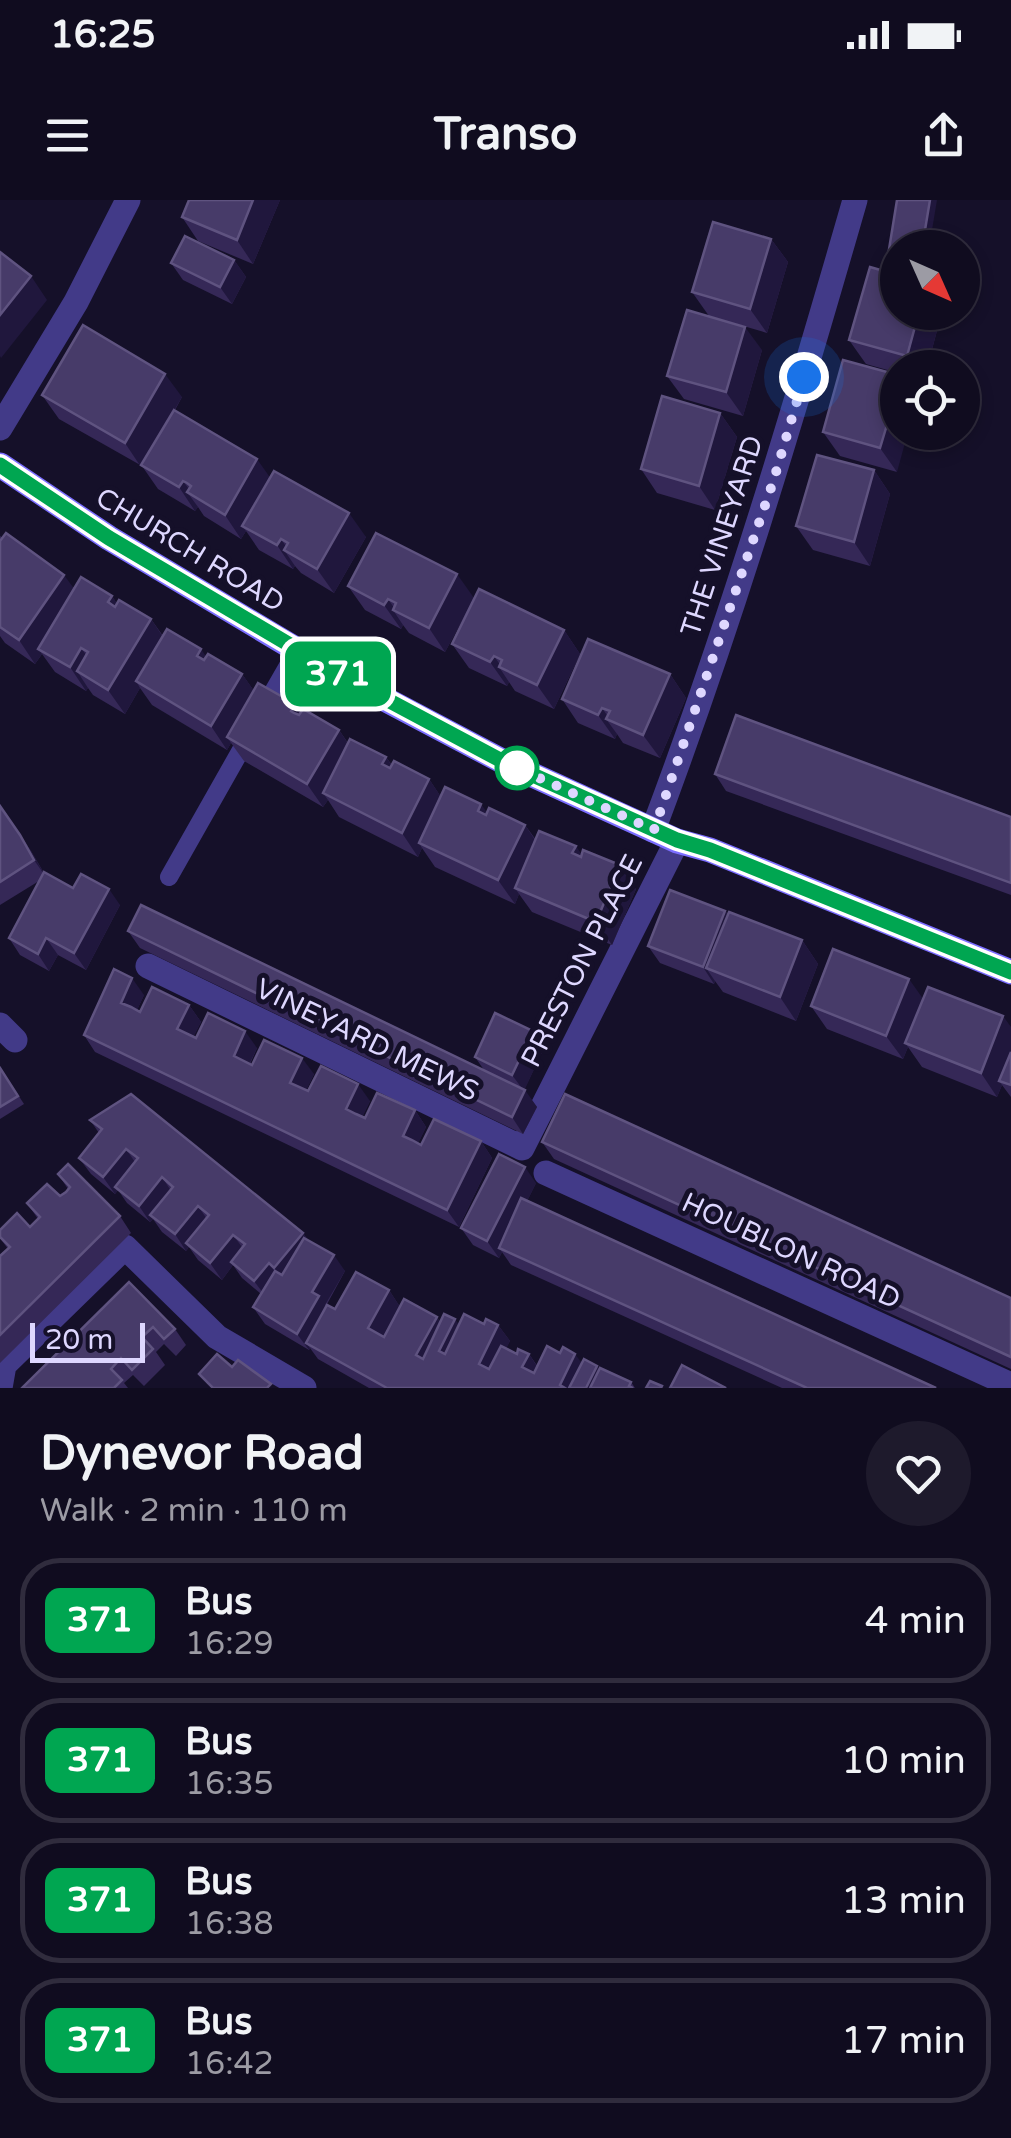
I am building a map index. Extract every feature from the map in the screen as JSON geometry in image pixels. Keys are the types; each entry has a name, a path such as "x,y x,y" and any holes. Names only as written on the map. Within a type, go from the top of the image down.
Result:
{"main road":[{"name":"CHURCH ROAD","path":"0,465 109,538 297,650 504,762 665,835 1011,972"}],"street":[{"path":"0,428 76,302 128,200"},
{"name":"THE VINEYARD","path":"665,835 856,200"},
{"name":"PRESTON PLACE","path":"541,1109 665,835"},
{"name":"VINEYARD MEWS","path":"148,966 522,1148 541,1109"},
{"name":"HOUBLON ROAD","path":"546,1172 1011,1385"},
{"path":"0,1388 4,1365 125,1247 217,1337 301,1387"}],"lane":[{"path":"169,877 297,650"}],"building":[{"path":"189,200 253,200 237,240 182,217"},
{"path":"897,200 930,200 925,230 892,230"},
{"path":"713,222 771,239 750,309 692,292"},
{"path":"185,236 234,260 220,287 171,263"},
{"path":"0,252 31,276 0,315"},
{"path":"870,267 880,270 880,330 914,330 909,350 885,350 849,340"},
{"path":"687,310 745,327 726,392 667,376"},
{"path":"83,325 165,374 125,443 42,395"},
{"path":"843,360 880,370 880,448 823,432"},
{"path":"662,396 720,413 699,486 641,469"},
{"path":"174,410 257,459 225,515 187,492 191,486 187,483 183,481 179,487 141,465"},
{"path":"817,455 874,470 854,542 796,526"},
{"path":"274,471 349,513 317,569 284,550 288,543 281,539 277,545 242,526"},
{"path":"6,533 64,575 19,640 0,627 0,541"},
{"path":"376,533 457,574 429,628 393,610 396,603 388,599 384,605 348,586"},
{"path":"81,577 112,596 108,602 115,607 119,600 151,619 108,690 77,671 88,652 81,648 70,667 38,649"},
{"path":"479,589 564,630 537,685 499,667 502,660 494,656 490,662 452,644"},
{"path":"167,629 201,649 197,656 204,660 208,654 242,674 211,726 136,681"},
{"path":"588,639 670,674 643,735 606,719 610,711 602,708 598,715 562,699"},
{"path":"258,683 295,704 291,711 294,713 299,715 303,709 339,730 307,784 227,737"},
{"path":"736,715 1011,817 1011,883 715,774"},
{"path":"350,739 386,757 382,764 390,768 394,761 429,779 402,833 323,793"},
{"path":"445,787 481,804 478,811 486,815 489,808 525,825 498,880 419,843"},
{"path":"0,806 34,860 0,882"},
{"path":"539,831 576,846 572,853 581,857 583,850 620,865 596,922 515,888"},
{"path":"44,872 73,888 81,874 109,889 74,953 46,938 38,954 9,938"},
{"path":"670,890 725,911 703,967 648,946"},
{"path":"141,905 525,1090 512,1117 128,931"},
{"path":"729,912 802,940 780,997 706,968"},
{"path":"833,949 909,979 886,1036 811,1006"},
{"path":"114,969 132,978 121,1003 140,1012 152,987 189,1005 177,1029 196,1038 208,1013 245,1031 234,1056 252,1065 264,1040 302,1058 290,1083 308,1091 321,1066 358,1084 346,1109 356,1114 365,1118 377,1093 415,1110 403,1136 421,1145 434,1119 481,1141 447,1210 84,1035"},
{"path":"928,987 1003,1016 981,1073 905,1043"},
{"path":"495,1013 533,1031 512,1075 475,1057"},
{"path":"1011,1052 1011,1085 999,1081"},
{"path":"0,1068 18,1096 0,1107"},
{"path":"131,1094 303,1233 274,1268 269,1263 254,1281 231,1262 245,1244 233,1235 210,1263 186,1243 209,1215 198,1206 175,1234 150,1215 173,1187 162,1177 139,1206 115,1187 138,1158 126,1149 103,1177 79,1158 102,1129 90,1120"},
{"path":"565,1094 1011,1298 1011,1357 542,1142"},
{"path":"499,1154 525,1167 487,1241 461,1228"},
{"path":"68,1164 120,1216 0,1335 0,1256 10,1247 0,1237 0,1230 17,1213 30,1227 40,1217 27,1203 47,1184 60,1196 66,1192 70,1187 58,1174"},
{"path":"521,1198 936,1388 807,1388 499,1248"},
{"path":"304,1238 334,1255 312,1292 319,1296 297,1334 253,1307 275,1271 282,1275"},
{"path":"356,1272 389,1290 368,1328 384,1337 404,1299 437,1317 416,1355 423,1359 444,1314 455,1319 439,1351 445,1354 464,1314 484,1324 486,1319 498,1325 479,1364 489,1369 501,1346 517,1354 518,1349 529,1354 522,1367 534,1373 547,1346 560,1353 563,1347 575,1354 560,1385 565,1388 387,1388 306,1343 327,1305 335,1309"},
{"path":"129,1282 175,1329 164,1339 153,1327 142,1337 153,1349 132,1370 121,1358 111,1369 122,1380 114,1388 22,1388"},
{"path":"217,1354 232,1367 238,1360 271,1384 267,1388 213,1388 199,1374"},
{"path":"584,1359 597,1366 586,1388 569,1388"},
{"path":"682,1365 726,1388 670,1388"},
{"path":"600,1368 631,1382 629,1386 633,1388 590,1388"},
{"path":"650,1381 662,1386 661,1388 646,1388"}],"bus line":[{"name":"371","path":"0,465 109,538 297,650 504,762 677,840 1011,972"}],"route":[{"path":"517,768 504,762 654,830 774,479 804,377"}]}
